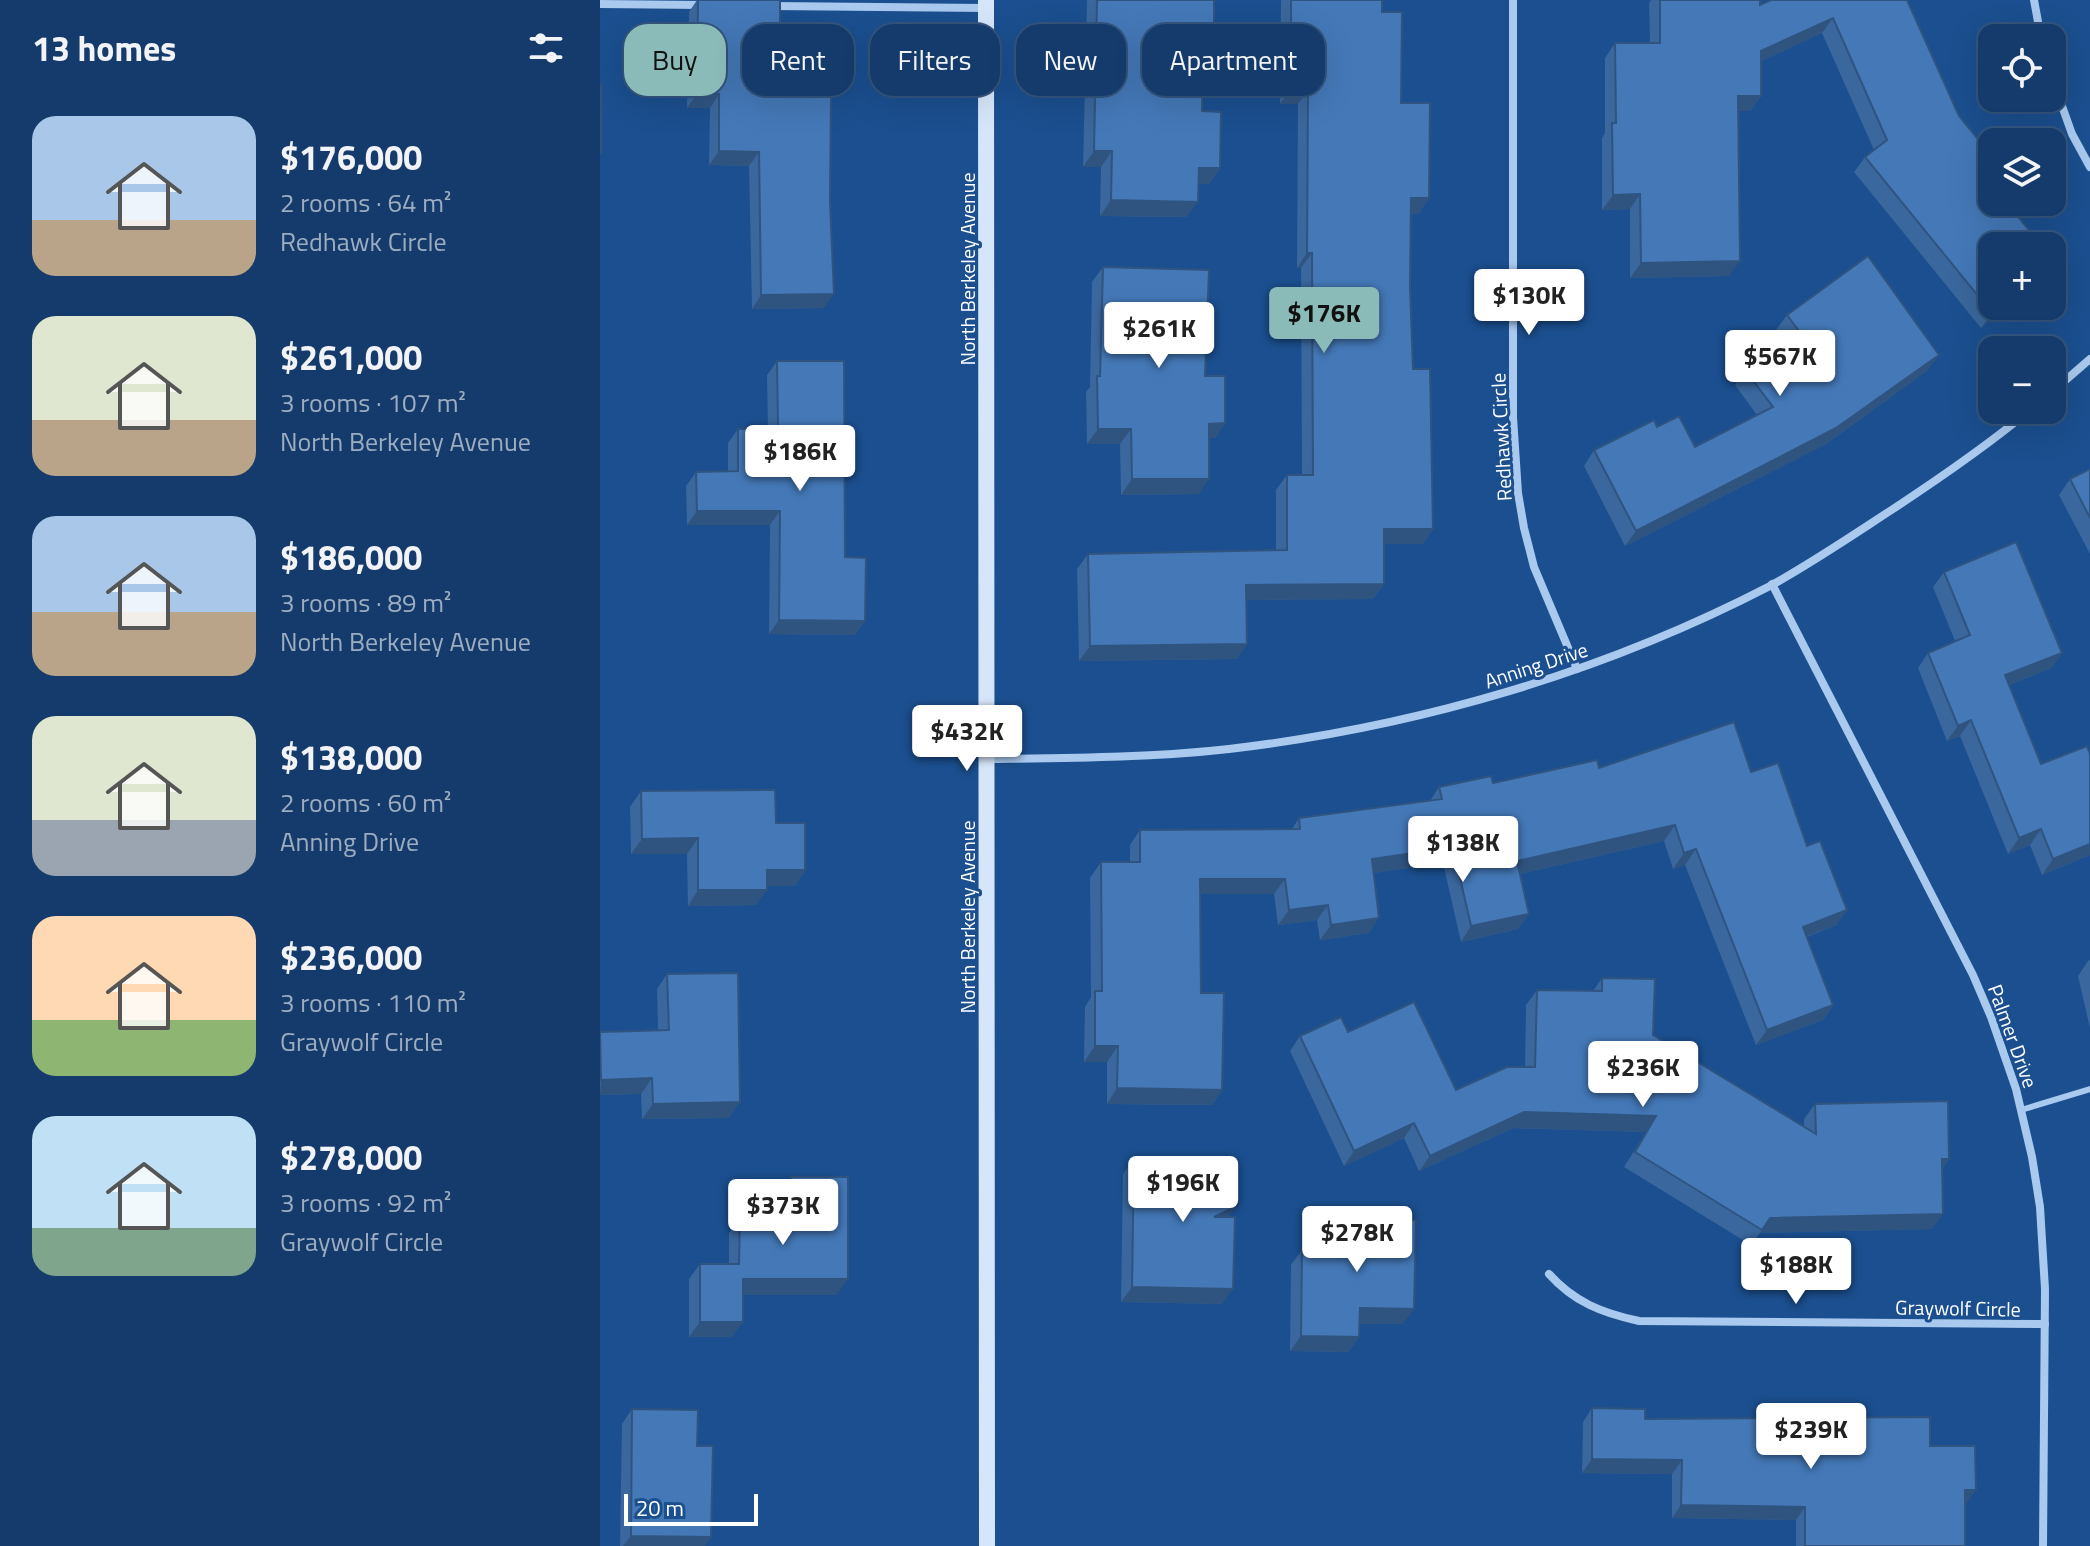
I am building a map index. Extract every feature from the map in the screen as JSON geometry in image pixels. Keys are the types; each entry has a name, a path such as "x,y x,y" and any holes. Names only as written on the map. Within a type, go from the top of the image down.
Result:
{"street":[{"name":"Redhawk Circle","path":"1513,0 1513,417 1518,493 1534,567 1577,669"},
{"path":"2034,0 2038,24"},
{"path":"600,4 708,5"},
{"path":"755,5 986,4"},
{"name":"North Berkeley Avenue","path":"986,4 987,1546"},
{"path":"2064,112 2090,167"},
{"path":"2066,380 2090,359"},
{"name":"Anning Drive","path":"987,759 1171,754 1283,742 1461,705 1577,669 1707,616 1772,584 1933,482 2011,424"},
{"name":"Palmer Drive","path":"1772,584 1978,986 2000,1041 2021,1110 2032,1157 2043,1234 2043,1546"},
{"name":"Graywolf Circle","path":"1549,1274 1574,1298 1588,1306 1639,1321 2045,1324"}],"lane":[{"path":"2021,1110 2090,1089"}],"building":[{"path":"698,0 780,0 780,24 742,24 742,96 831,96 830,202 834,294 761,295 759,152 719,151 719,96 726,96 726,24 698,24"},
{"path":"1097,0 1214,0 1214,24 1142,24 1142,96 1202,96 1202,111 1221,112 1220,168 1199,168 1198,202 1111,200 1112,151 1094,151 1095,96 1126,96 1126,24 1097,24"},
{"path":"1291,0 1382,0 1382,12 1402,12 1401,103 1430,103 1429,198 1411,198 1410,287 1413,369 1430,369 1433,529 1384,529 1384,584 1246,585 1247,644 1090,646 1088,554 1287,550 1287,475 1313,475 1312,253 1307,253 1308,96 1325,96 1325,24 1291,24"},
{"path":"1660,0 1760,0 1760,5 1771,0 1907,0 1959,116 1978,139 1978,216 2017,216 2031,232 1978,232 1978,296 1865,157 1887,140 1833,18 1761,51 1761,96 1738,96 1740,261 1641,263 1640,194 1613,195 1615,43 1660,43"},
{"path":"601,85 601,153 600,153"},
{"path":"1868,256 1939,355 1836,428 1636,531 1594,450 1654,420 1657,427 1679,416 1695,447 1773,407 1745,370 1799,331 1787,315"},
{"path":"1103,267 1209,270 1205,376 1225,376 1225,423 1209,424 1209,479 1132,479 1131,429 1098,429 1097,376 1100,376"},
{"path":"777,361 844,361 845,557 866,558 865,621 779,620 780,511 697,511 696,472 738,471 738,429 778,429"},
{"path":"2090,469 2090,518 2070,479"},
{"path":"2016,542 2062,653 2005,675 2041,764 2087,746 2090,754 2090,844 2053,859 2041,829 2019,838 1971,720 1958,726 1928,653 1970,635 1944,572"},
{"path":"1734,722 1751,772 1778,763 1807,846 1820,841 1847,910 1803,927 1833,1005 1767,1030 1696,849 1684,853 1675,825 1517,861 1529,914 1471,926 1453,847 1372,859 1379,918 1331,925 1328,905 1289,910 1285,879 1200,879 1201,993 1224,993 1222,1090 1117,1088 1118,1046 1095,1046 1095,991 1102,991 1101,862 1140,862 1140,830 1300,829 1299,818 1442,799 1439,787 1491,776 1493,783 1597,760 1599,768"},
{"path":"775,790 776,823 805,823 805,870 767,870 767,890 698,890 698,838 642,839 641,791"},
{"path":"738,973 740,1102 653,1104 652,1078 601,1080 600,1032 669,1030 667,974"},
{"path":"1602,978 1655,979 1653,1035 1816,1134 1815,1104 1948,1101 1949,1159 1942,1159 1943,1214 1770,1218 1762,1230 1635,1152 1656,1116 1524,1112 1430,1156 1414,1123 1354,1151 1300,1036 1341,1017 1348,1032 1414,1002 1456,1090 1507,1067 1535,1067 1537,990 1602,991"},
{"path":"1134,1158 1236,1161 1235,1207 1214,1217 1235,1217 1233,1289 1132,1287"},
{"path":"791,1177 848,1177 848,1279 743,1279 743,1322 700,1322 700,1264 739,1264 740,1217 790,1217"},
{"path":"1325,1219 1416,1220 1414,1309 1360,1308 1359,1337 1301,1336 1302,1250 1324,1251"},
{"path":"1592,1408 1645,1409 1645,1419 1930,1417 1930,1446 1975,1446 1976,1490 1965,1490 1965,1546 1805,1546 1805,1507 1681,1505 1682,1460 1592,1459"},
{"path":"632,1409 698,1410 697,1446 713,1446 711,1537 631,1536"}]}
